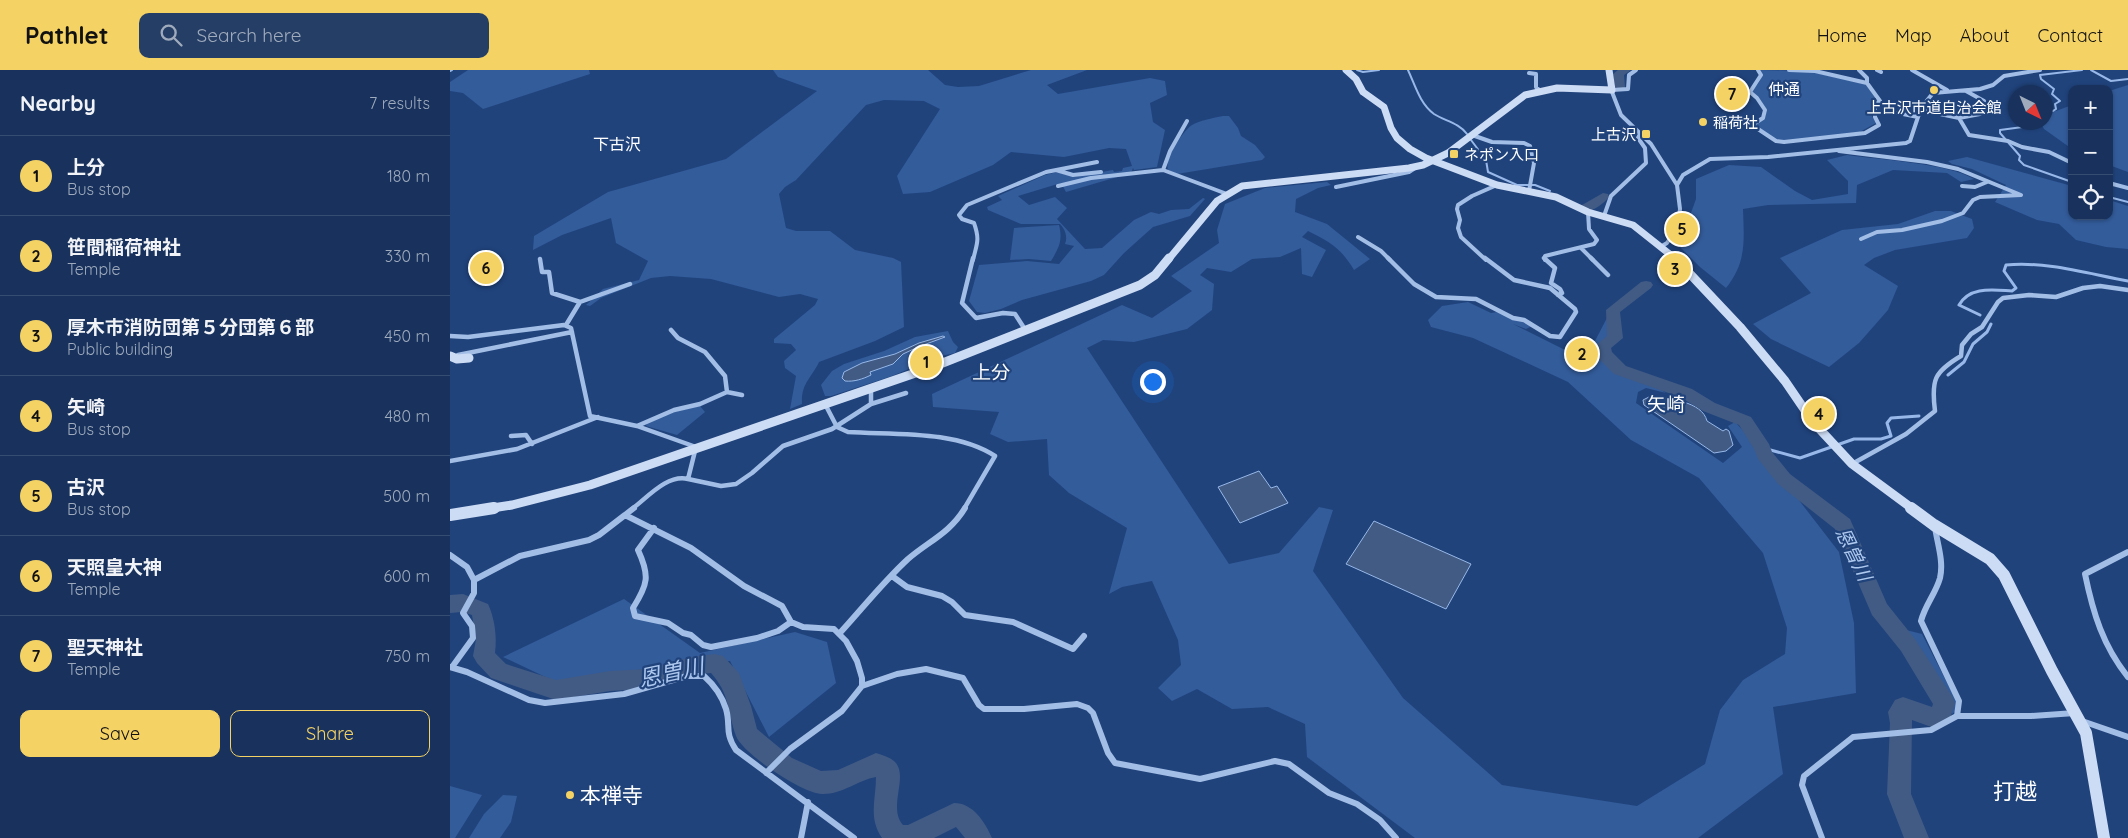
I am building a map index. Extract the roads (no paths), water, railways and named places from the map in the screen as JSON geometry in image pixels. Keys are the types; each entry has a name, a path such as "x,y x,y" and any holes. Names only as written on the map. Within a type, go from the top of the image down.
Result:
{"street":[{"path":"1346,70 1356,79 1362,92 1384,106 1391,128 1397,138 1410,149 1434,162 1497,185 1530,186 1588,212 1632,225 1662,246 1682,264 1740,328 1785,381 1813,422 1840,453 1934,525 1983,554 1996,564 2088,738 2104,838"},
{"path":"1609,70 1612,90 1621,115 1651,144 1677,185 1680,209 1678,226 1667,243 1662,246"},
{"path":"450,515 512,505 551,496 647,466 696,447 871,389 1026,331 1116,296 1140,285 1155,275 1204,215 1227,194 1252,184 1416,167 1434,162 1472,135 1514,101 1540,91 1556,88 1628,89 1627,77 1636,70"},
{"path":"1758,70 1761,75 1750,92 1757,98 1765,110 1763,118 1752,125 1776,141 1790,142 1865,133 1879,124 1874,117 1875,105 1880,101 1867,83 1867,78 1859,70"},
{"path":"1789,70 1815,71 1867,83"},
{"path":"1912,70 1947,90"},
{"path":"1677,185 1683,175 1710,159 1768,157 1906,143 1910,141 1918,117 1928,97 1936,92 1947,90 1965,91 1993,85 2004,76 2040,70"},
{"path":"1530,73 1536,74 1536,87 1540,91"},
{"path":"1922,110 1959,118 1982,112 1984,101 1965,91"},
{"path":"1875,113 1898,113 1918,117"},
{"path":"1959,118 1971,136 1979,139 2008,141 2022,147 2048,152 2068,161"},
{"path":"1163,170 1176,138 1187,121"},
{"path":"1604,216 1610,196 1646,163 1647,154 1638,138 1640,134"},
{"path":"1472,135 1492,142 1524,143 1530,146 1534,163 1530,186"},
{"path":"1834,150 1958,168 2020,195 1980,197 1973,200 1963,213 1942,221 1902,230 1877,232 1861,239"},
{"path":"1026,331 1015,314 1002,313 984,318 976,318 968,312 962,303 975,251 980,245 974,223 962,219 959,215 968,205 1042,173 1097,162"},
{"path":"1336,187 1409,172 1416,167"},
{"path":"1056,170 1065,175 1074,176 1101,172"},
{"path":"1058,186 1090,178 1121,177 1163,170 1227,194"},
{"path":"1962,186 1975,187 1987,182"},
{"path":"2113,184 2128,188"},
{"path":"1361,240 1381,251 1406,278 1428,293 1440,298 1469,297 1476,299 1513,318 1524,320 1556,338 1560,338 1576,312 1572,305 1544,285 1514,280 1492,265 1462,237 1458,228 1460,220 1457,209 1458,205 1472,196 1497,185"},
{"path":"1558,295 1562,293 1560,289 1551,283 1555,268 1544,259 1545,256 1594,244 1597,240 1589,229 1588,212"},
{"path":"1581,248 1608,275"},
{"path":"540,259 542,272 549,272 552,293 580,302 630,284"},
{"path":"1852,464 1926,420 1935,411 1932,391 1934,377 1950,362 1961,356 1962,346 1971,334 1982,326 1998,302 2003,298 2029,296 2056,297 2084,288 2100,286 2128,290"},
{"path":"566,325 580,302"},
{"path":"450,336 468,336 566,325 571,328 585,400 590,416 636,426 696,447"},
{"path":"670,330 678,338 705,352 725,376 727,392"},
{"path":"450,356 572,332"},
{"path":"450,356 468,358"},
{"path":"871,389 871,404"},
{"path":"636,426 674,410 700,404 727,392 742,395"},
{"path":"474,580 520,556 589,540 599,535 664,484 679,477 718,487 737,485 782,447 793,442 810,439 837,427 848,416 871,404 906,393"},
{"path":"825,404 837,427 848,432 948,438 981,447 995,456 958,520 939,538 926,545 907,560 839,634"},
{"path":"450,461 497,454 532,444 599,417"},
{"path":"511,436 526,435 532,444"},
{"path":"688,479 696,447"},
{"path":"625,516 654,528 691,548 744,586 782,606 792,622 803,627 834,630 839,634 857,661 862,678 862,686"},
{"path":"1934,525 1941,563 1940,576 1923,609 1921,621 1959,701 1957,716"},
{"path":"654,528 638,550 648,572 647,584 633,608 635,616 668,623 683,633 691,635 703,645 711,647 757,638 792,622"},
{"path":"2128,552 2085,574 2101,637 2106,649 2128,677"},
{"path":"450,555 467,568 476,584 464,611 472,626 474,638 451,667 467,672 529,700 545,703 624,694 687,676 704,676 713,684 726,709 729,740 736,750 768,770 854,838"},
{"path":"892,576 907,587 942,596 952,602 965,615 1013,622 1073,649 1084,636"},
{"path":"768,770 783,756 842,711 862,686 897,674 926,669 964,678 979,705 984,708 1024,709 1077,704 1088,708 1093,713 1108,753 1115,763 1200,779 1275,761 1289,764 1329,793 1357,804 1380,820 1396,838"},
{"path":"1822,838 1802,785 1804,776 1853,737 1934,729 1957,716 2078,716 2128,737"},
{"path":"801,838 808,802"}],"waterway":[{"path":"1357,70 1363,72 1379,70"},
{"path":"1408,70 1418,94 1429,110 1460,127 1467,134"},
{"name":"恩曽川","path":"1620,87 1618,74 1626,70"},
{"path":"2049,85 2041,79 2040,75 2082,70"},
{"path":"2091,70 2111,81 2128,79"},
{"path":"2053,95 2060,101 2055,104 2056,109 2053,111"},
{"path":"2008,129 2000,130 2000,133 2020,156 2019,160 2024,165 2068,181"},
{"path":"1471,140 1486,160 1488,172 1517,185 1535,185 1550,191"},
{"name":"恩曽川","path":"1587,208 1603,197"},
{"path":"2113,198 2128,202"},
{"path":"1980,315 1959,305 1969,295 1982,290 2012,291 2016,288 2004,271 2006,265 2052,266 2128,281"},
{"name":"恩曽川","path":"1646,285 1613,310 1615,338 1603,346 1604,354 1620,370 1686,393 1709,407 1745,421 1763,448 1764,454 1784,479 1843,524 1879,609 1908,645 1944,703 1941,715 1934,718 1903,707 1899,712 1901,723 1899,794 1917,838"},
{"path":"1948,375 1964,362 1973,344 1987,332 1991,324"},
{"path":"1763,448 1800,458 1854,439 1881,439 1891,436 1887,423 1891,418 1919,416"},
{"name":"恩曽川","path":"450,604 463,603 481,610 486,639 484,656 499,671 556,690 610,681 646,679 691,666 715,663 731,680 747,735 784,766 820,783 839,781 876,764 887,770 886,822 898,838 910,837 954,815 962,815 980,838"}],"place":[{"name":"上古沢市道自治会館","path":"1934,90"},
{"name":"聖天神社","path":"1732,94"},
{"name":"稲荷社","path":"1703,122"},
{"name":"上古沢","path":"1646,134"},
{"name":"ネポン入口","path":"1454,154"},
{"name":"古沢","path":"1682,229"},
{"name":"天照皇大神","path":"486,268"},
{"name":"厚木市消防団第５分団第６部","path":"1675,269"},
{"name":"笹間稲荷神社","path":"1582,354"},
{"name":"上分","path":"926,362"},
{"name":"矢崎","path":"1819,414"},
{"name":"本禅寺","path":"570,795"}],"district":[{"name":"仲通","path":"1784,89"},
{"name":"下古沢","path":"617,144"},
{"name":"上分","path":"991,372"},
{"name":"矢崎","path":"1666,404"},
{"name":"打越","path":"2015,791"}]}
